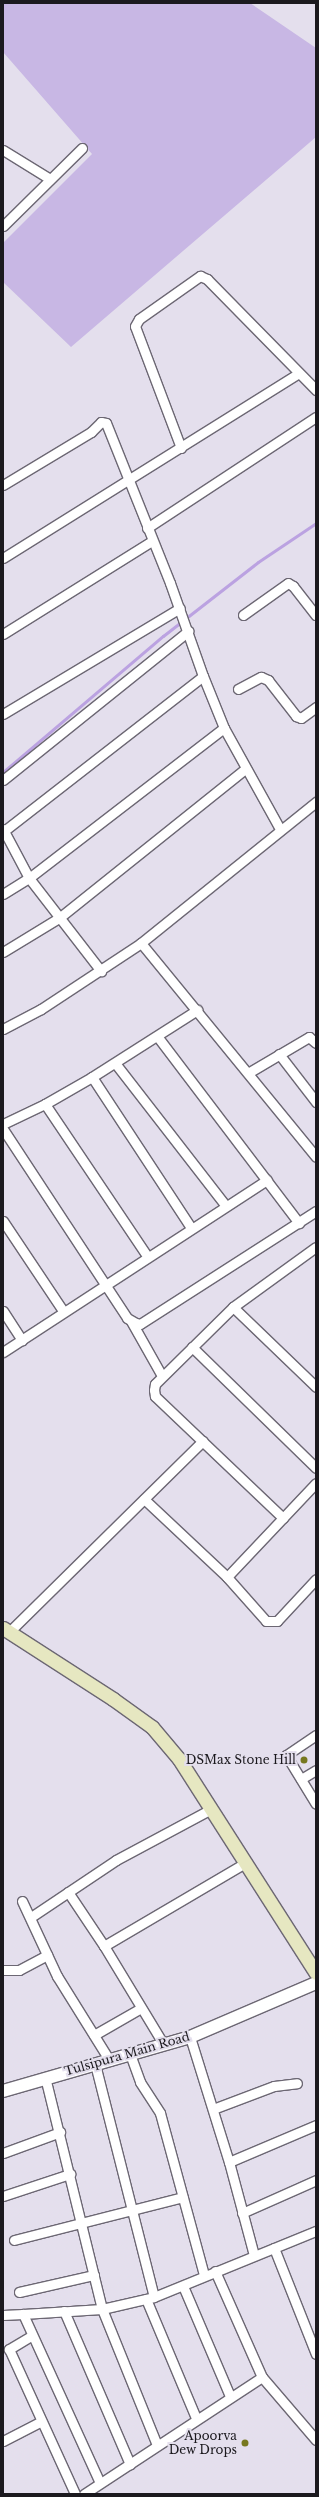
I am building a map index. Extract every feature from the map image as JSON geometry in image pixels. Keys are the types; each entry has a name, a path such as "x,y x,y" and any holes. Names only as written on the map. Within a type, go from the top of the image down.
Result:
{"main road":[{"path":"6,1630 113,1699 152,1727 179,1759 316,1973"}],"street":[{"path":"3,226 82,148"},
{"path":"3,150 50,179"},
{"path":"181,448 135,326 138,319 200,276 207,279 316,390"},
{"path":"3,558 299,373"},
{"path":"147,528 316,417"},
{"path":"3,485 91,432 103,420 129,480 152,541 180,608 203,676 224,728 245,769 280,829"},
{"path":"3,634 152,541"},
{"path":"243,615 288,583 293,586 316,615"},
{"path":"3,714 180,608"},
{"path":"3,780 188,631"},
{"path":"101,971 29,878 4,830 203,676"},
{"path":"238,689 261,677 268,680 296,716 301,718 316,707"},
{"path":"3,894 29,878 224,728"},
{"path":"3,952 59,918 245,769"},
{"path":"3,1028 41,1009 101,971 140,943 280,829 316,802"},
{"path":"140,943 197,1010 316,1157"},
{"path":"3,1124 45,1104 92,1077 197,1010"},
{"path":"157,1036 299,1223"},
{"path":"248,1073 309,1037 316,1043"},
{"path":"279,1054 316,1102"},
{"path":"115,1063 226,1206"},
{"path":"92,1077 190,1228"},
{"path":"45,1104 148,1257"},
{"path":"3,1129 131,1321 162,1376"},
{"path":"3,1352 63,1310 267,1180"},
{"path":"131,1321 140,1324 316,1211"},
{"path":"3,1221 63,1310"},
{"path":"283,1518 155,1396 155,1384 233,1307 316,1247"},
{"path":"233,1307 316,1387"},
{"path":"3,1311 22,1340"},
{"path":"192,1347 316,1468"},
{"path":"6,1630 203,1441"},
{"path":"227,1577 316,1483"},
{"path":"144,1499 227,1577 266,1621 272,1623 277,1622 316,1579"},
{"path":"316,1735 286,1753 316,1804"},
{"path":"301,1780 316,1770"},
{"path":"32,1917 116,1860 211,1809"},
{"path":"104,1946 245,1863"},
{"path":"68,1892 104,1946 164,2046"},
{"path":"22,1901 32,1917 57,1976 110,2061"},
{"path":"3,1970 19,1970 47,1955"},
{"name":"Tulsipura Main Road","path":"3,2091 45,2077 164,2046 190,2037 316,1983"},
{"path":"94,2035 141,2008"},
{"path":"190,2037 229,2162 254,2255"},
{"path":"130,2054 140,2082 160,2113 204,2275"},
{"path":"95,2064 133,2211 150,2298 196,2418"},
{"path":"45,2077 60,2132 102,2309 157,2445"},
{"path":"213,2109 274,2086 298,2083"},
{"path":"229,2162 316,2125"},
{"path":"3,2153 60,2132"},
{"path":"3,2196 70,2174"},
{"path":"242,2213 316,2180"},
{"path":"14,2240 133,2211 183,2197"},
{"path":"3,2315 102,2309 150,2298 183,2286 204,2275 254,2255 315,2233"},
{"path":"274,2248 316,2354"},
{"path":"215,2271 262,2377 315,2437"},
{"path":"19,2292 94,2275"},
{"path":"183,2286 230,2396"},
{"path":"64,2311 130,2464"},
{"path":"23,2314 31,2336 100,2483"},
{"path":"31,2336 6,2350 75,2494"},
{"path":"84,2494 196,2418 262,2377"},
{"path":"3,2441 40,2422"}],"shaded area":[{"path":"3,3 250,3 316,48 316,137 71,347 3,282 3,243 92,154 3,52"}],"waterway":[{"path":"3,772 163,636 258,562 316,523"}],"place":[{"name":"DSMax Stone Hill","path":"304,1760"},
{"name":"Apoorva Dew Drops","path":"245,2443"}]}
